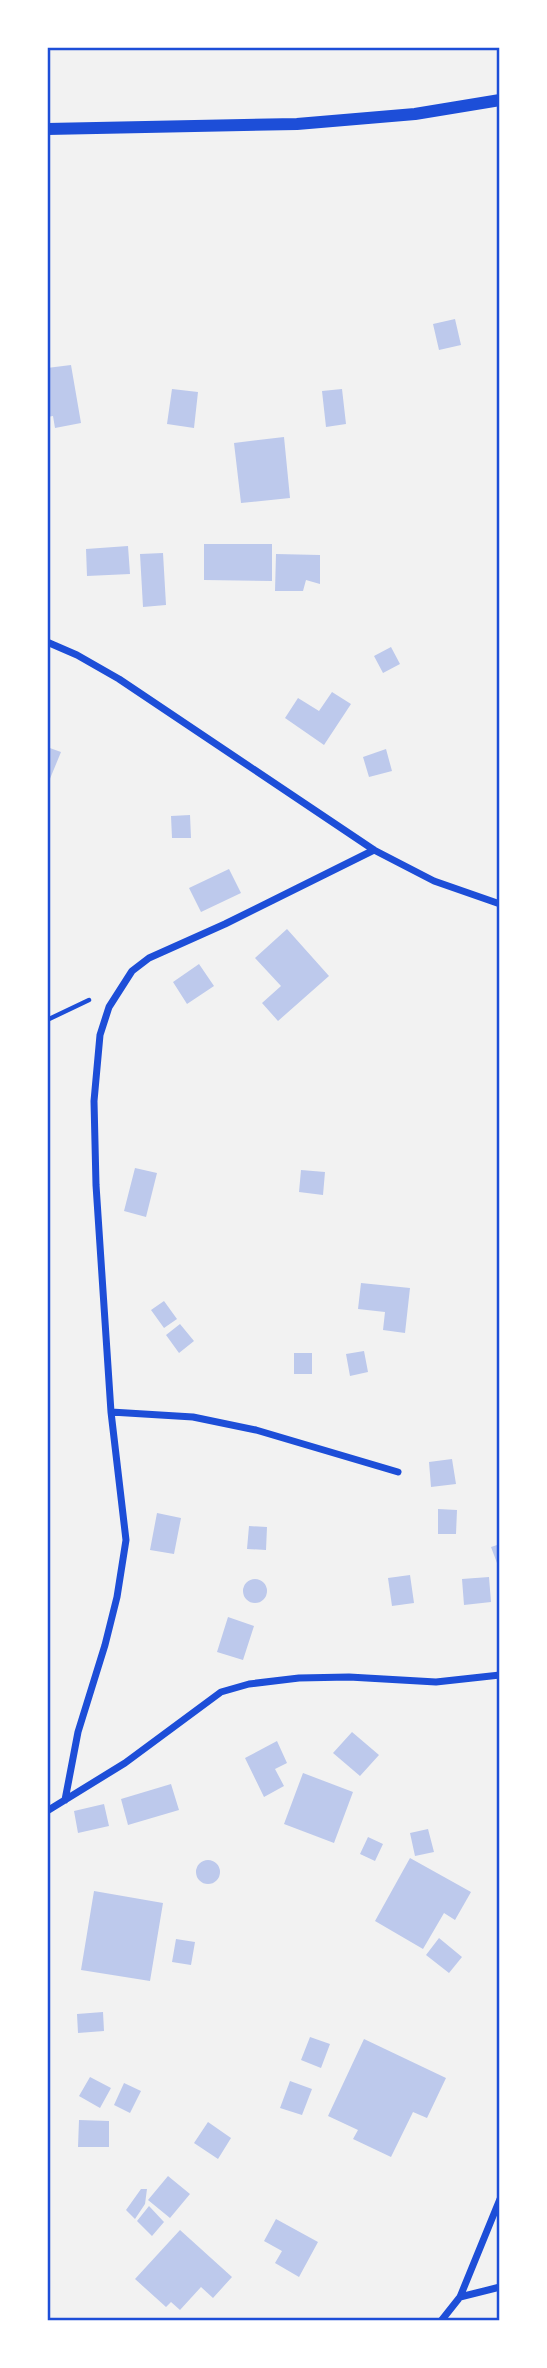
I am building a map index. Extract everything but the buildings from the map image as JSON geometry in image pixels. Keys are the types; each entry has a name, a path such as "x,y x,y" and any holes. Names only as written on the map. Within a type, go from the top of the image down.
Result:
{"street":[{"path":"49,131 297,124 415,114 500,100"},
{"path":"47,642 77,655 119,679 374,850 433,881 500,904"},
{"path":"65,1800 78,1732 117,1597 126,1539 111,1412 96,1185 94,1101 100,1035 109,1007 132,971 149,958 225,924 374,850"},
{"path":"111,1412 193,1417 256,1430 398,1472"},
{"path":"47,1811 125,1763 221,1692 249,1684 299,1678 349,1677 436,1682 500,1675"},
{"path":"441,2321 460,2297 500,2199"},
{"path":"460,2297 500,2287"}],"path":[{"path":"47,1020 121,985"}]}
